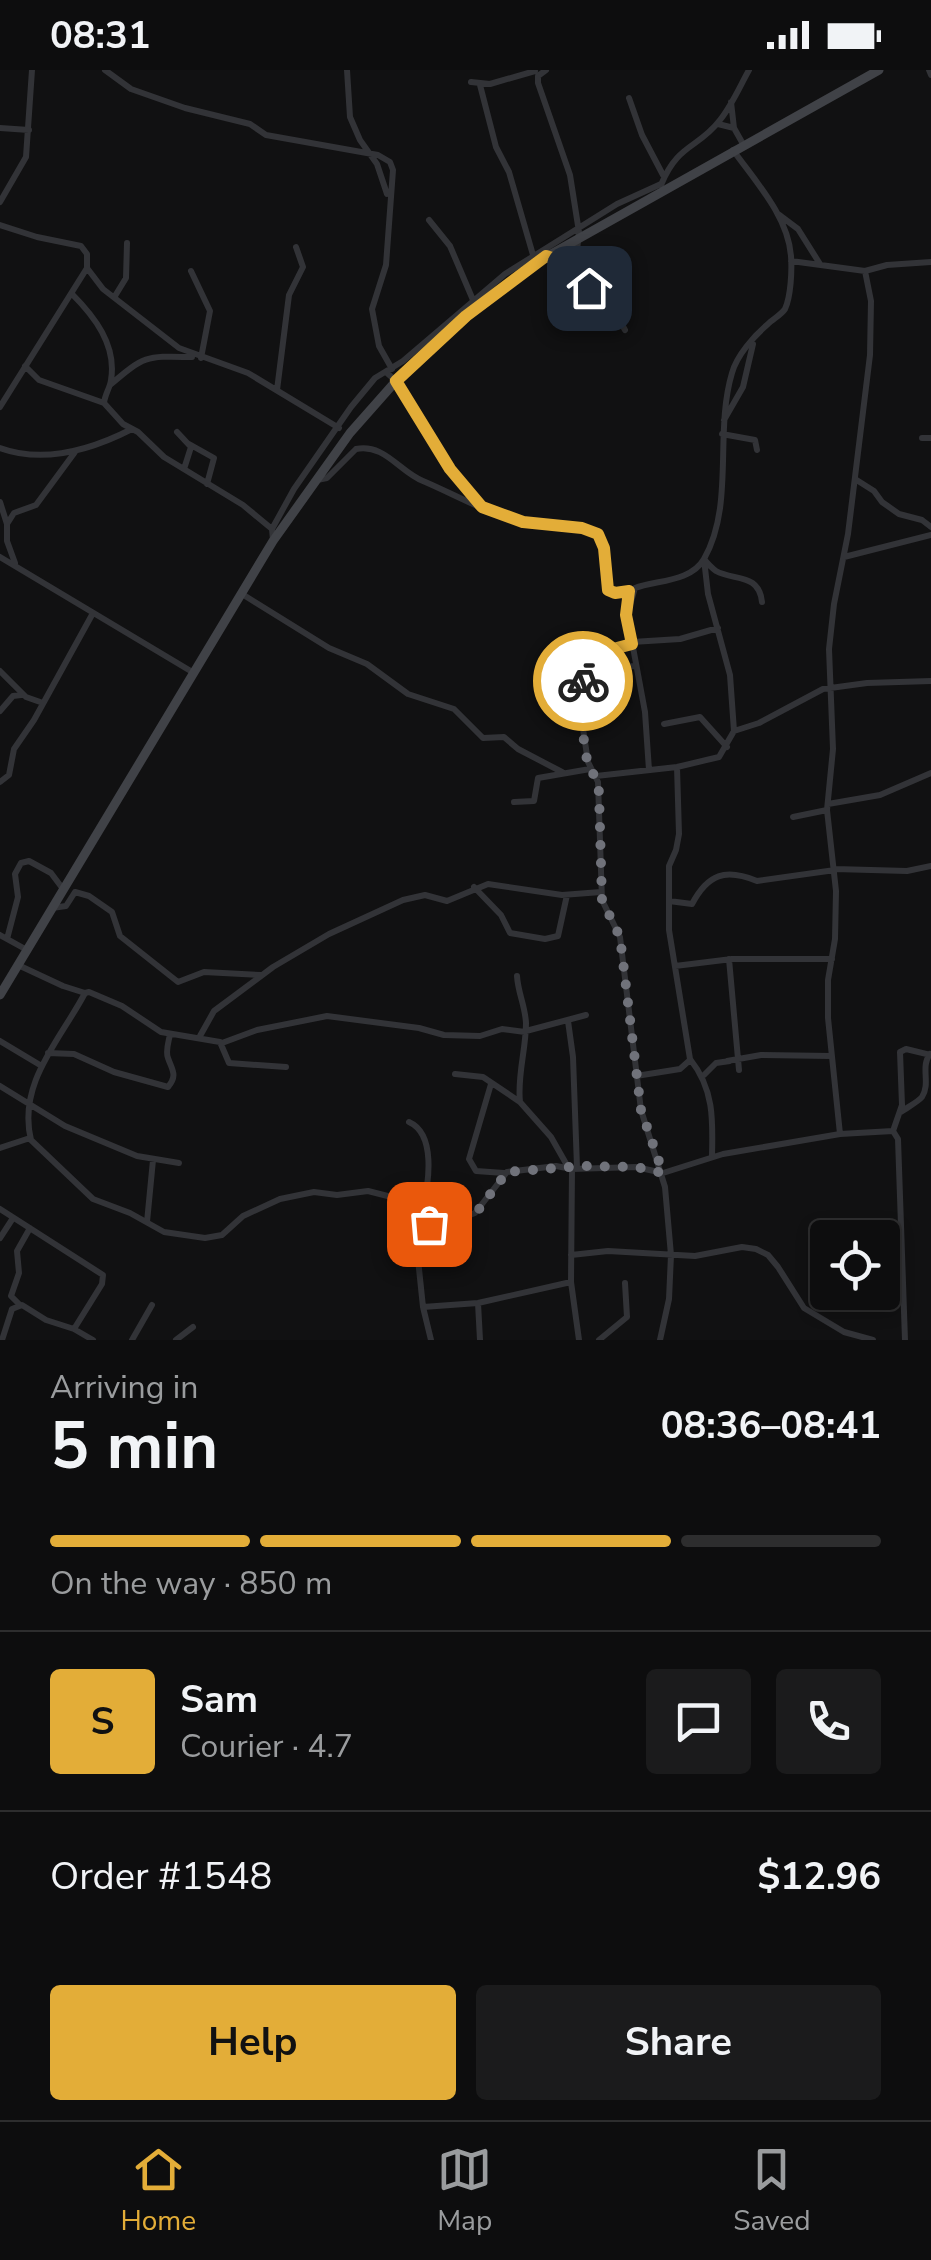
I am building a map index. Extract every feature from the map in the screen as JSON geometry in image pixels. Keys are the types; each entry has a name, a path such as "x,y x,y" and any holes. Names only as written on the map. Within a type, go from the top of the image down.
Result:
{"main road":[{"path":"0,995 273,541 350,433 396,381 466,316 579,232 878,70"}],"street":[{"path":"0,202 22,168 32,70"},
{"path":"107,70 132,89 250,124 266,135 383,156 392,165 386,265 372,309 379,346 450,469 482,507"},
{"path":"347,70 350,116 364,147 372,154 388,199"},
{"path":"533,255 476,83 546,70"},
{"path":"662,184 682,150 716,124 749,70"},
{"path":"536,74 570,176 579,232 576,269"},
{"path":"629,98 662,184"},
{"path":"596,776 677,767 719,757 734,732 730,674 708,594 704,559 719,519 722,430 734,367 784,309 791,261 778,214 738,147 731,101"},
{"path":"716,124 730,124 734,128"},
{"path":"0,128 28,130"},
{"path":"778,214 798,229 821,265"},
{"path":"429,220 450,246 473,300"},
{"path":"0,225 37,238 81,246 87,254 87,268 0,407"},
{"path":"273,541 272,529 301,478 369,385 533,255 579,232"},
{"path":"115,296 126,278 127,243"},
{"path":"277,390 290,289 302,272 296,248"},
{"path":"546,256 576,269 589,283 589,293 612,306 625,330"},
{"path":"791,261 865,272 887,265 931,262"},
{"path":"87,268 103,289 172,342 200,357 238,368 339,428"},
{"path":"192,271 210,311 200,357"},
{"path":"840,1134 828,980 836,918 828,807 833,748 831,624 844,557 872,336 865,272"},
{"path":"72,294 105,336 112,374 104,403"},
{"path":"722,430 743,387 754,341"},
{"path":"110,385 132,364 145,358 200,357"},
{"path":"25,366 39,380 104,403 184,469 272,529"},
{"path":"326,419 330,440"},
{"path":"0,448 28,456 75,452 132,429"},
{"path":"722,430 755,440 758,450"},
{"path":"177,432 214,458 207,484"},
{"path":"184,469 190,444"},
{"path":"314,480 327,478 356,449 370,448 421,481 482,507 523,522 592,531 604,548 608,590 628,590 630,595"},
{"path":"7,524 14,513 36,505 75,452"},
{"path":"854,477 899,514 922,520 931,527"},
{"path":"0,502 16,565"},
{"path":"844,557 931,535"},
{"path":"0,557 194,672"},
{"path":"649,770 645,712 626,615 630,595 638,586 684,575 704,559"},
{"path":"704,559 718,572 750,580 760,592 762,602"},
{"path":"242,594 329,648 367,664 408,694 454,709 483,738 504,737 518,749 562,772"},
{"path":"0,782 8,775 14,748 93,613"},
{"path":"660,1340 669,1299 671,1255 663,1173 641,1110 620,937 603,907 600,892 596,776 590,769 582,722 582,669 584,658 595,651 680,639 718,628"},
{"path":"582,669 636,666"},
{"path":"0,671 24,695 43,703"},
{"path":"734,732 830,686 931,681"},
{"path":"0,711 13,696 24,695"},
{"path":"664,724 696,716 727,747"},
{"path":"677,767 678,835 668,866 669,930 690,1059 704,1075 713,1118 712,1157"},
{"path":"514,802 533,802 538,778 590,769"},
{"path":"793,817 880,796 931,773"},
{"path":"27,950 4,937 18,898 16,870 29,861 51,873 64,890"},
{"path":"669,901 692,904 706,882 725,874 757,880 835,870 907,871 931,866"},
{"path":"200,1036 214,1012 262,975 330,934 404,900 425,895 448,901 474,887 506,884 567,895 600,892"},
{"path":"474,887 501,916 510,933 544,939 558,936 567,895"},
{"path":"52,908 66,906 76,892 89,896 112,912 120,936 178,982 204,972 262,975"},
{"path":"675,966 729,959 832,960"},
{"path":"726,1061 734,1062 741,1074 729,959"},
{"path":"18,964 50,981 85,993 94,992 122,1006 154,1030 200,1036 222,1044 257,1030 327,1016 420,1028 444,1036 480,1036 506,1029 526,1031 586,1015"},
{"path":"516,976 525,1005 526,1031 520,1102"},
{"path":"85,993 40,1065 29,1102 30,1138 89,1196 164,1232 212,1238 222,1235 242,1216 274,1202 314,1192 337,1195 368,1190 425,1209 438,1222"},
{"path":"568,1022 574,1057 569,1203 571,1282 579,1340"},
{"path":"48,1053 74,1054 114,1072 166,1087 174,1078 174,1068 166,1056 170,1034"},
{"path":"0,1041 40,1065"},
{"path":"222,1044 229,1063 286,1066"},
{"path":"893,1131 901,1112 900,1052 906,1049 930,1054 924,1063 921,1099 901,1112"},
{"path":"704,1075 709,1068 738,1058 832,1056"},
{"path":"636,1076 686,1067 690,1059"},
{"path":"455,1074 471,1074 520,1102 572,1168"},
{"path":"491,1084 469,1159 476,1170 629,1166 663,1173 712,1157 840,1134 893,1131"},
{"path":"0,1086 65,1126 137,1156 180,1164"},
{"path":"409,1122 421,1130 428,1150 425,1209 416,1240 423,1307 431,1340"},
{"path":"893,1131 898,1139 902,1195 906,1340"},
{"path":"0,1148 30,1138"},
{"path":"147,1223 154,1160"},
{"path":"423,1224 454,1221 476,1213 504,1172"},
{"path":"0,1209 103,1275 102,1284 74,1329"},
{"path":"0,1238 13,1218"},
{"path":"20,1305 11,1296 11,1290 19,1269 17,1251 30,1228"},
{"path":"572,1256 608,1250 695,1256 742,1247 756,1249 778,1266 804,1308 844,1332 872,1340"},
{"path":"423,1307 478,1303 571,1282"},
{"path":"599,1340 627,1317 624,1284"},
{"path":"478,1303 480,1340"},
{"path":"135,1339 152,1304"},
{"path":"2,1340 12,1310 20,1305 93,1340"},
{"path":"176,1340 193,1328"}],"way so far":[{"path":"429,1224 476,1213 504,1172 583,1166 636,1167 663,1173 641,1110 620,937 602,900 599,793 585,749 583,681"}],"route":[{"path":"583,681 584,658 595,651 632,644 626,615 629,591 608,590 604,548 598,534 582,528 523,522 482,507 450,469 396,381 466,316 546,256 576,269 589,288"}]}
